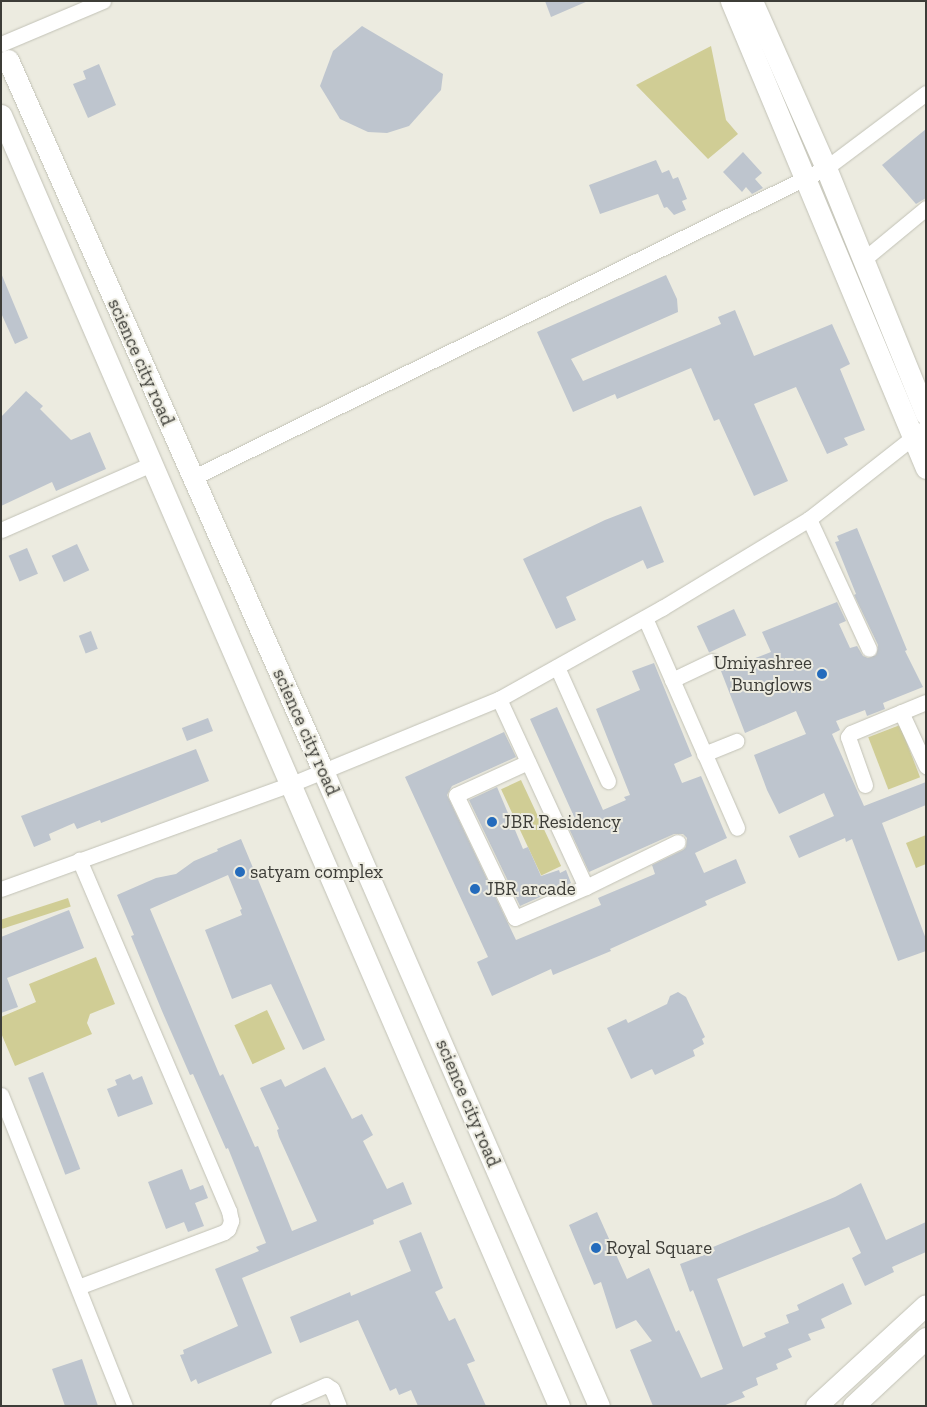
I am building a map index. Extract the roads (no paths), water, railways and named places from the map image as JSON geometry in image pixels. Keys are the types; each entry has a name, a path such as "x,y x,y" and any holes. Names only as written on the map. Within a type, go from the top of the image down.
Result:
{"main road":[{"path":"732,1 805,178 920,433 926,468"},
{"path":"752,1 826,168 926,414"},
{"name":"science city road","path":"3,56 323,771 599,1406"},
{"path":"1,115 559,1406"},
{"path":"816,1406 926,1305"},
{"path":"853,1406 926,1338"}],"street":[{"path":"3,56 103,1"},
{"path":"192,478 826,168 926,93"},
{"path":"863,260 926,208"},
{"path":"1,890 289,785 499,699 645,618 809,519 920,433"},
{"path":"1,530 151,464"},
{"path":"809,519 869,649"},
{"path":"645,618 737,828"},
{"path":"672,680 712,661"},
{"path":"557,667 608,781"},
{"path":"499,699 586,887"},
{"path":"865,784 848,737 852,733 926,702"},
{"path":"902,712 926,766"},
{"path":"704,754 737,741"},
{"path":"528,762 456,795 515,918 586,887 678,842"},
{"path":"78,1287 224,1232 228,1229 231,1221 229,1211 79,860"},
{"path":"1,1094 125,1406"},
{"path":"278,1406 326,1385 332,1389 339,1406"}],"place":[{"name":"Umiyashree Bunglows","path":"822,674"},
{"name":"JBR Residency","path":"492,822"},
{"name":"satyam complex","path":"240,872"},
{"name":"JBR arcade","path":"475,889"},
{"name":"Royal Square","path":"596,1248"}]}
